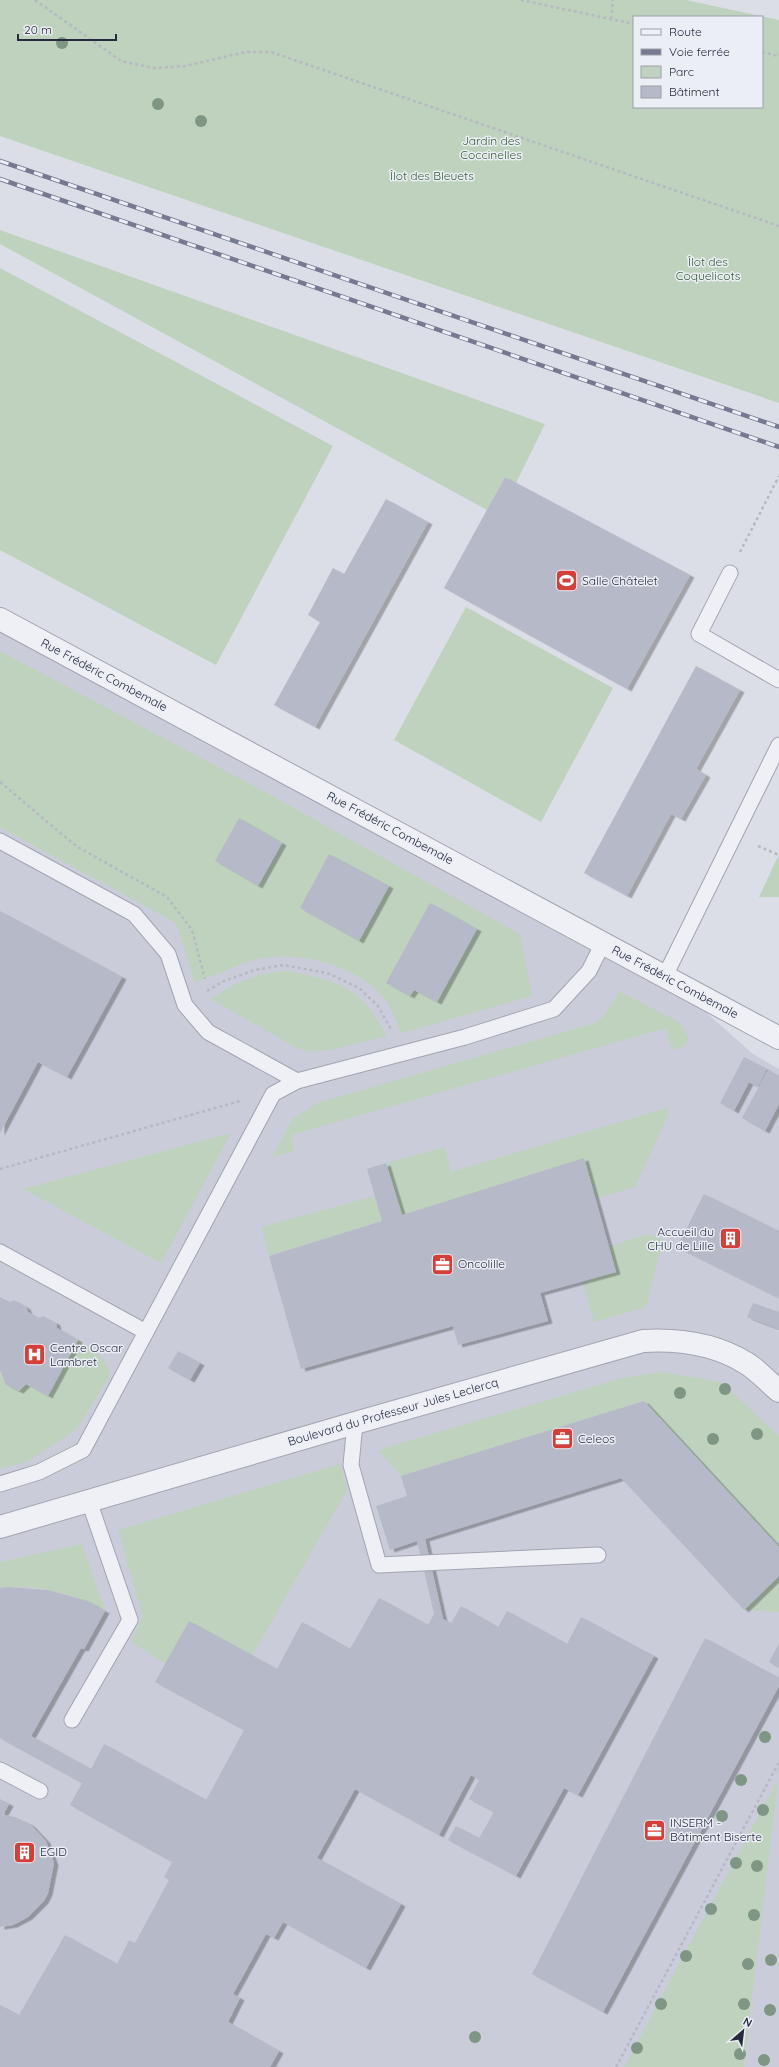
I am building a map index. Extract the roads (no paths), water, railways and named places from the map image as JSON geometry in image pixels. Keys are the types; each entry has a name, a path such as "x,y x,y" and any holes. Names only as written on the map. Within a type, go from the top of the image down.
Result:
{"street":[{"name":"Rue Frédéric Combemale","path":"0,619 779,1038"},
{"name":"Boulevard du Professeur Jules Leclercq","path":"0,1527 355,1423 643,1341 666,1340 687,1342 715,1349 746,1363 779,1391"}],"lane":[{"path":"730,573 699,634 779,680"},
{"path":"665,976 779,745"},
{"path":"0,841 134,914 168,954 185,1005 208,1032 297,1081"},
{"path":"0,1484 39,1472 83,1450 273,1094 297,1081 465,1037 554,1009 590,972 603,943"},
{"path":"0,1252 146,1332"},
{"path":"355,1423 351,1465 379,1565 598,1555"},
{"path":"72,1720 130,1620 89,1501"},
{"path":"0,1770 40,1791"}],"railway":[{"path":"0,161 779,427"},
{"path":"0,179 779,447"}],"place":[{"name":"Salle Châtelet","path":"567,581"},
{"name":"Accueil du CHU de Lille","path":"730,1239"},
{"name":"Oncolille","path":"442,1264"},
{"name":"Centre Oscar Lambret","path":"35,1355"},
{"name":"Celeos","path":"563,1439"},
{"name":"INSERM - Bâtiment Biserte","path":"654,1830"},
{"name":"EGID","path":"25,1852"}],"park label":[{"name":"Jardin des Coccinelles","path":"491,148"},
{"name":"Îlot des Bleuets","path":"432,176"},
{"name":"Îlot des Coquelicots","path":"708,269"}]}
